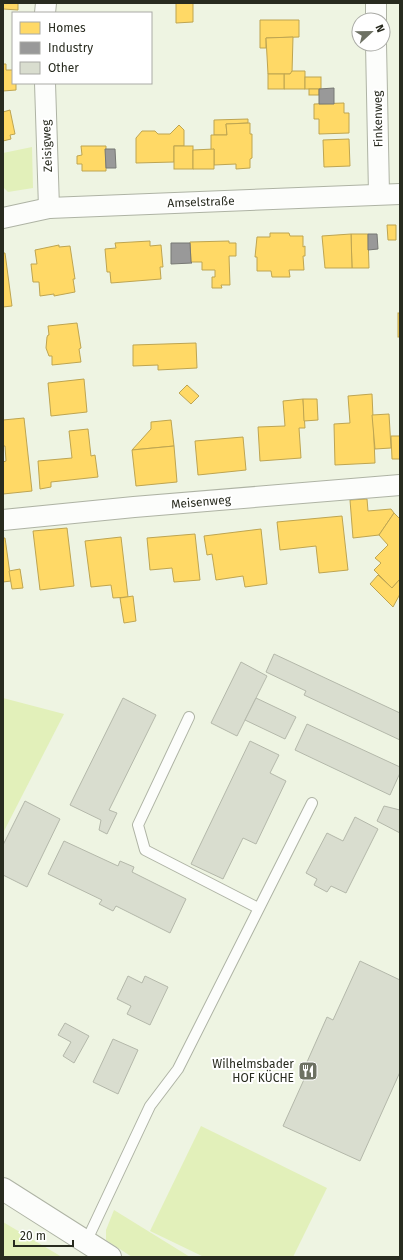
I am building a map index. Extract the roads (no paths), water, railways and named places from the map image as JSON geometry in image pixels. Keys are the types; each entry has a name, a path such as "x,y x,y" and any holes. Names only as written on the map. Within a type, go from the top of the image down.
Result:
{"main road":[{"path":"3,1189 110,1257"}],"street":[{"name":"Finkenweg","path":"376,52 379,194"},
{"name":"Zeisigweg","path":"45,84 49,208"},
{"name":"Amselstraße","path":"5,214 49,208 400,194"},
{"name":"Meisenweg","path":"3,520 400,485"}],"lane":[{"path":"189,717 138,825 145,850 258,908"},
{"path":"86,1242 150,1106 178,1069 312,803"}],"place":[{"name":"Wilhelmsbader HOF KÜCHE","path":"308,1071"}]}
